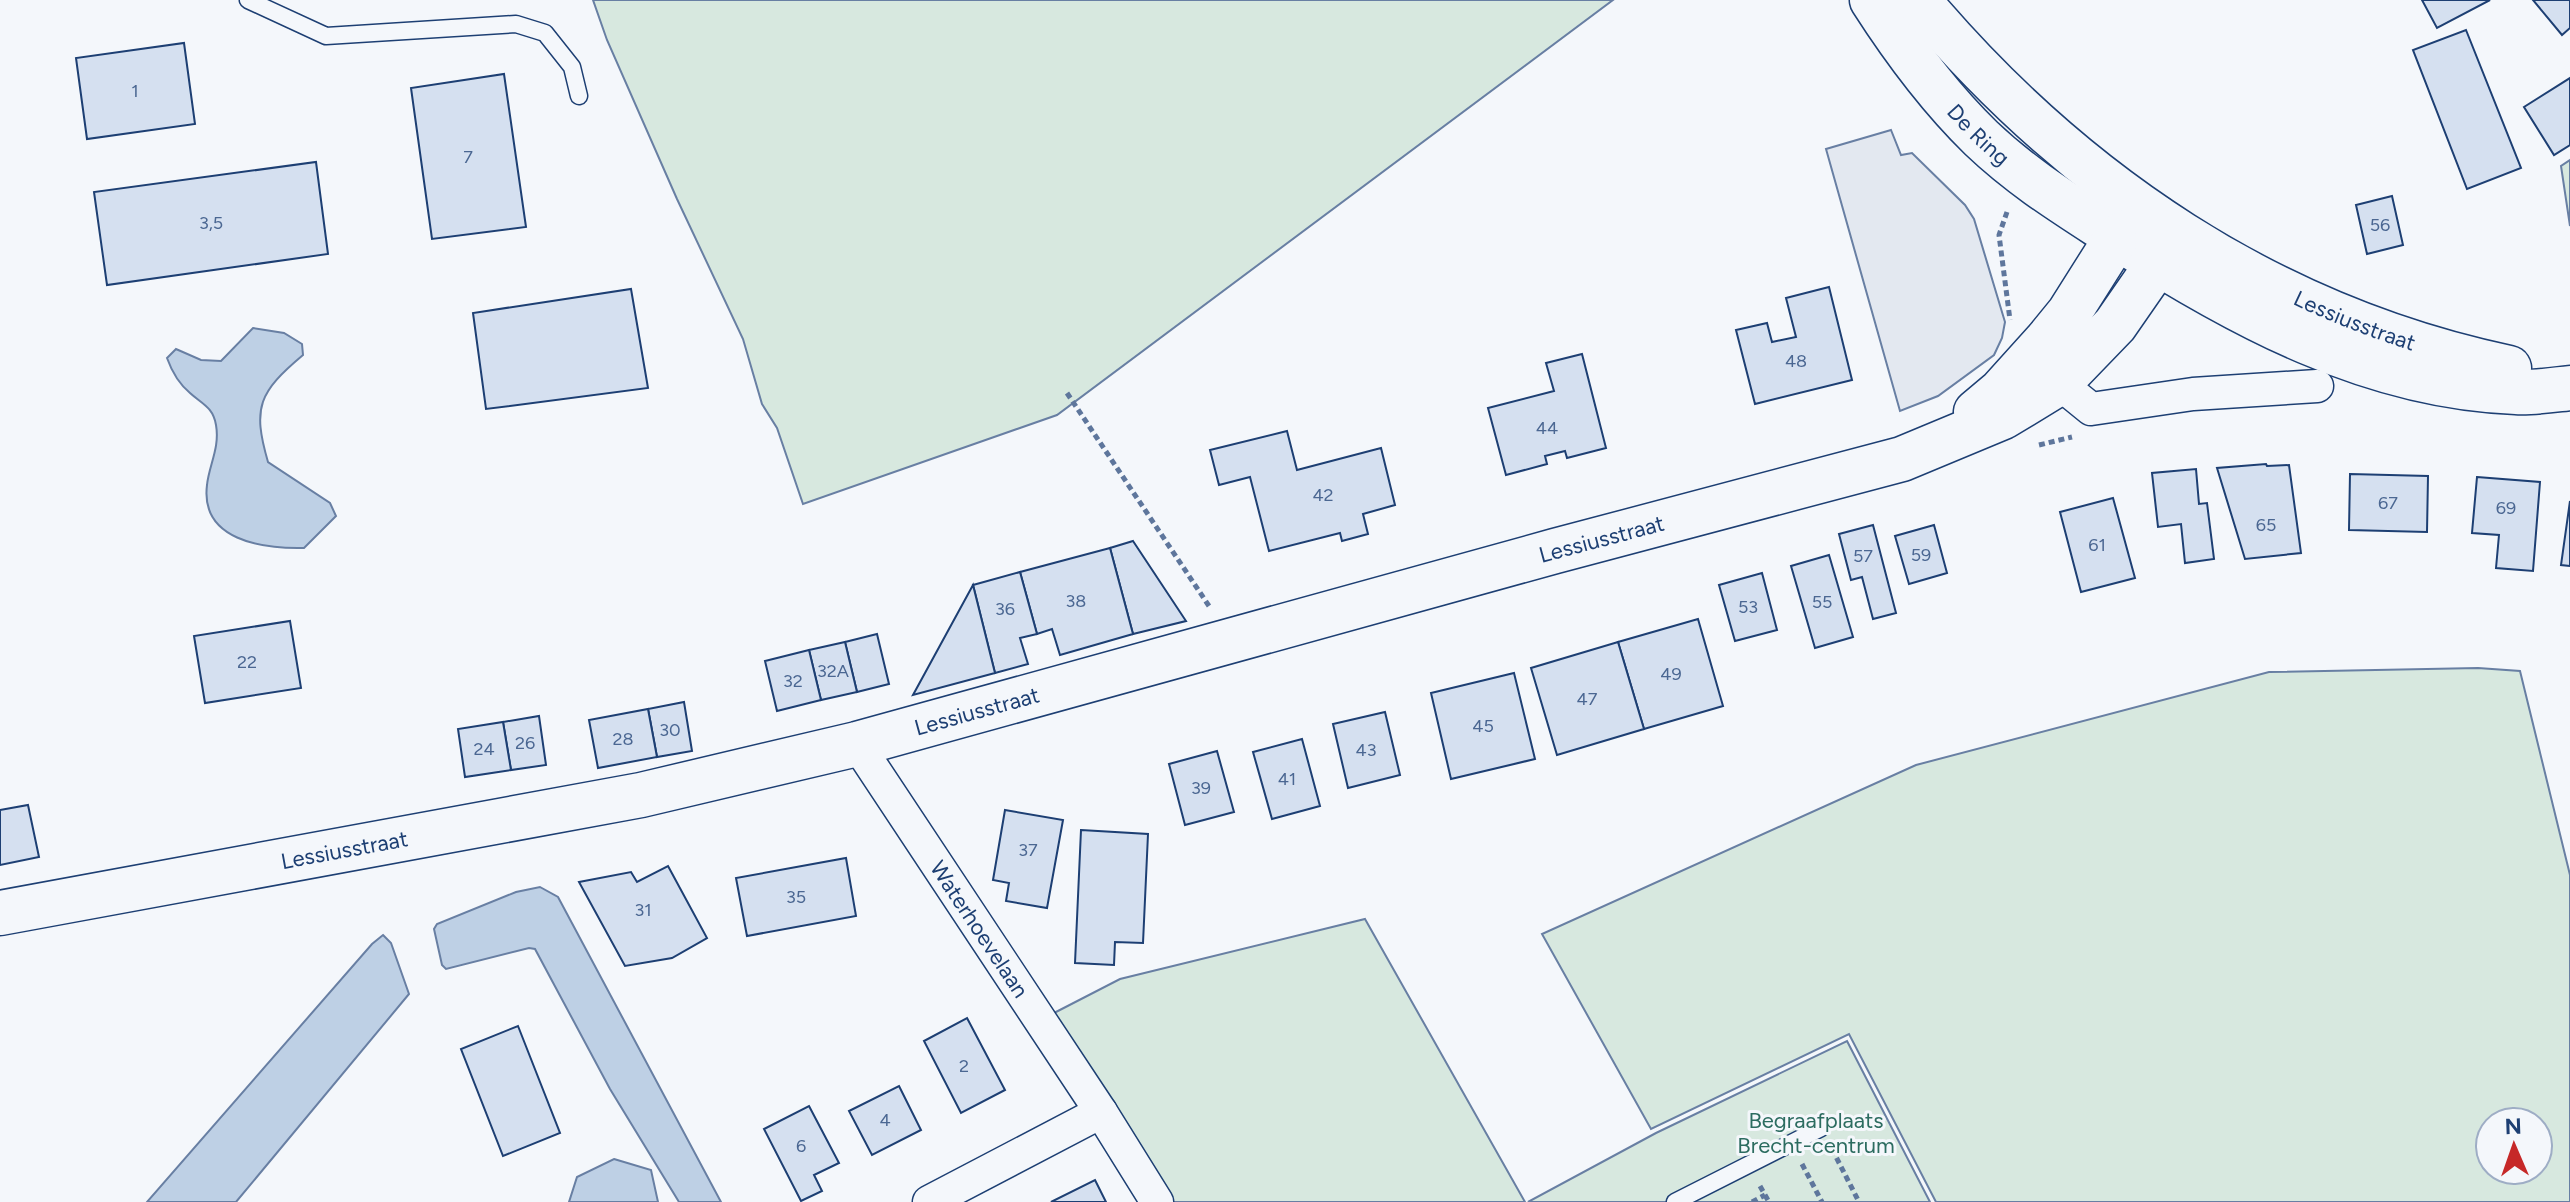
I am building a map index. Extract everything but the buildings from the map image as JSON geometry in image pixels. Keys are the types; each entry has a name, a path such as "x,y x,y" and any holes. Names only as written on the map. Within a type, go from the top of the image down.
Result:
{"main road":[{"name":"De Ring","path":"1872,0 1902,46 1944,100 1982,138 2030,181 2158,263"},
{"name":"De Ring","path":"1918,0 1993,85 2088,169 2157,218"},
{"path":"2117,237 2157,218 2158,263"},
{"name":"Lessiusstraat","path":"2157,218 2275,286 2346,318 2404,339 2527,372 2570,387"},
{"name":"Lessiusstraat","path":"1937,444 2001,391 2040,349 2069,313 2117,237"},
{"name":"Lessiusstraat","path":"0,913 641,795 857,744 1902,459 2003,417 2059,383 2115,325 2158,263 2243,312 2310,344 2393,373 2478,390 2519,393 2570,387"}],"street":[{"path":"2059,383 2091,409 2193,394 2317,386"},
{"name":"Waterhoevelaan","path":"857,744 1101,1112 1157,1202"},
{"path":"929,1202 1101,1112"}],"lane":[{"path":"248,0 326,36 516,24 545,33 572,67 579,96"},
{"path":"1675,1202 1821,1128"}],"path":[{"path":"2009,209 1999,235 2010,326"},
{"path":"1067,393 1232,640"},
{"path":"1821,1128 1859,1202"},
{"path":"1791,1142 1822,1202"},
{"path":"1752,1202 1765,1195"}],"green space":[{"path":"593,0 1613,0 1057,415 803,504 777,428 762,404 743,339 677,199 607,40"},
{"path":"2570,160 2570,226 2561,166"},
{"path":"2478,668 2520,671 2570,875 2570,1202 1936,1202 1849,1034 1651,1129 1542,934 1916,765 2269,672"},
{"path":"1365,919 1525,1202 1169,1202 1054,1013 1120,979"},
{"name":"Begraafplaats Brecht-centrum","path":"1847,1041 1930,1202 1528,1202 1656,1133"}],"shaded area":[{"path":"1891,130 1901,155 1912,153 1965,205 1974,219 2005,322 1994,355 1938,396 1900,411 1826,149"}],"water":[{"path":"253,328 284,333 302,344 303,355 268,391 260,414 268,462 330,503 336,516 304,548 270,546 237,538 213,518 207,504 207,485 217,441 215,419 206,406 179,381 167,358 176,349 201,360 221,361"},
{"path":"540,887 558,897 721,1202 679,1202 610,1089 535,949 446,969 442,965 434,929 437,924 516,892"},
{"path":"383,935 391,943 409,994 236,1202 147,1202 372,944"},
{"path":"614,1159 651,1170 658,1202 569,1202 577,1177"}]}
